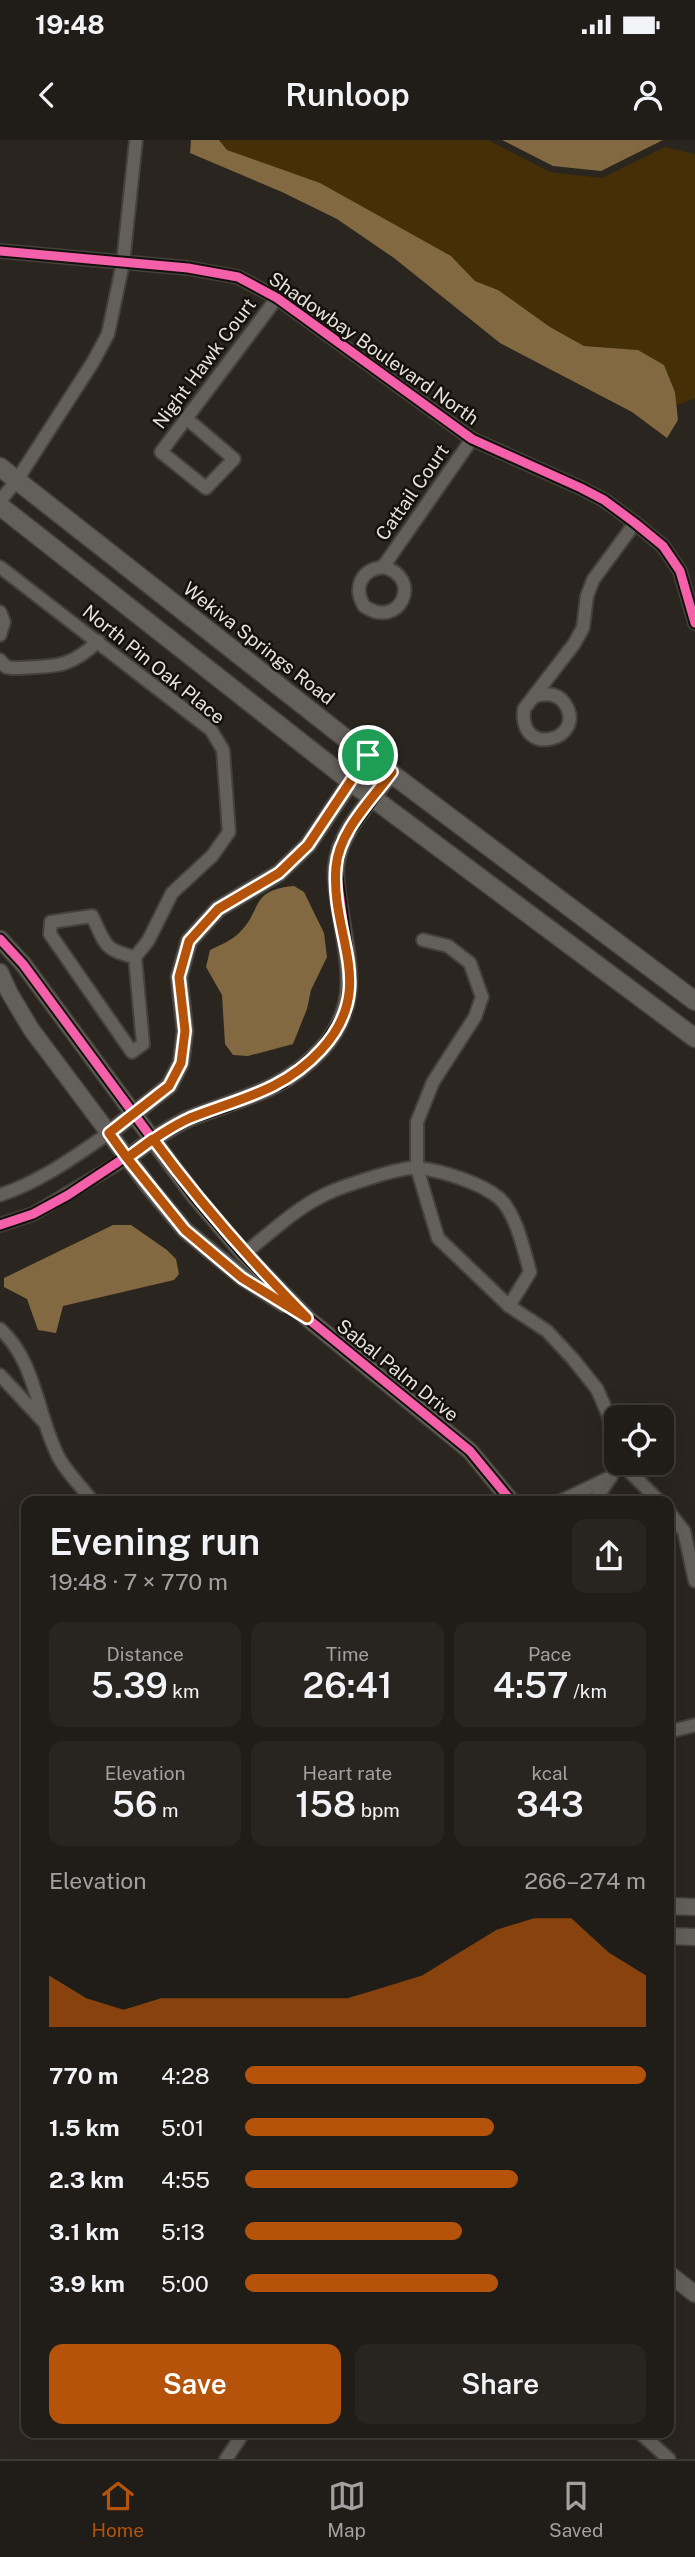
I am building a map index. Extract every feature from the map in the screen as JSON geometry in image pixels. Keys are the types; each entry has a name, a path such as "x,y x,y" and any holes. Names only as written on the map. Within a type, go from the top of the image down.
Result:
{"main road":[{"name":"Wekiva Springs Road","path":"0,467 368,755 695,1001"},
{"path":"0,506 373,798 695,1038"}],"street":[{"path":"0,501 17,480 108,334 123,263 136,140"},
{"name":"Shadowbay Boulevard North","path":"0,251 188,268 238,277 277,298 472,439 581,488 604,500 635,523 663,546 680,571 695,622"},
{"name":"Night Hawk Court","path":"186,418 234,459 206,488 161,452 186,418 277,298"},
{"name":"Cattail Court","path":"383,567 472,439"},
{"path":"536,696 583,628 587,596 593,580 635,523"},
{"name":"North Pin Oak Place","path":"0,567 211,730 223,750 229,832 212,856 172,893 148,941 135,957"},
{"path":"0,612 4,622 0,635"},
{"path":"0,660 6,667 13,668 59,666 83,656 98,641"},
{"path":"0,1195 29,1184 56,1169 135,1114 169,1086 181,1063 185,1031 179,977 189,941 218,909 279,873 308,845 368,755"},
{"path":"0,1225 33,1214 189,1119 282,1083 321,1050 346,1012 350,975 336,868 342,841 392,772"},
{"path":"92,916 105,944 112,951 135,957 143,1044 132,1052 50,934 51,922 92,916"},
{"name":"Sabal Palm Drive","path":"0,939 23,964 193,1194 244,1254 307,1318 470,1451 507,1496"},
{"path":"423,940 447,946 470,963 482,998 475,1017 433,1082 417,1122 417,1168 438,1238 509,1306 547,1331 597,1389 604,1405"},
{"name":"Sabal Palm Drive","path":"0,972 31,1029 127,1158 185,1230 242,1278 307,1318"},
{"path":"244,1254 324,1195 354,1182 417,1168 471,1182 500,1199 521,1235 530,1272 509,1306"},
{"path":"0,1329 13,1340 18,1350 60,1459 88,1496"},
{"path":"0,1375 44,1421"},
{"path":"632,1475 654,1496"},
{"path":"571,1496 611,1477"},
{"path":"598,1496 611,1477"},
{"path":"674,1518 684,1531 695,1581"},
{"path":"674,1730 695,1725"},
{"path":"674,1906 695,1907"},
{"path":"674,1936 695,1937"},
{"path":"674,2278 695,2294"},
{"path":"226,2459 240,2438"},
{"path":"646,2438 669,2459"}],"shaded area":[{"path":"191,140 219,140 227,150 320,183 451,256 475,281 498,290 550,327 584,346 638,350 664,365 675,392 678,420 667,438 632,412 500,343 394,258 337,219 282,192 190,153"},
{"path":"219,140 488,140 550,172 602,178 665,147 695,154 695,399 676,405 675,392 664,365 638,350 584,346 550,327 498,290 475,281 451,256 386,221 227,150"},
{"path":"502,140 663,140 601,171 553,166"},
{"path":"294,886 304,892 324,933 327,957 311,990 307,1009 293,1044 248,1056 233,1055 225,1044 222,995 206,967 210,950 239,933 263,897 280,888"},
{"path":"113,1225 131,1225 167,1250 176,1259 179,1274 174,1280 63,1306 56,1333 38,1330 27,1299 4,1287 4,1278"}],"cycle path":[{"path":"0,251 188,268 238,277 277,298 472,439 581,488 604,500 635,523 663,546 680,571 695,623"},
{"path":"0,1225 33,1214 68,1195 153,1139 189,1119 282,1083 321,1050 346,1012 350,975 336,868 342,841 392,772"},
{"path":"0,939 23,964 193,1194 244,1254 307,1318 470,1451 507,1496"}],"route":[{"path":"368,755 308,845 279,873 218,909 189,941 179,977 185,1031 181,1063 169,1086 109,1133 127,1158 153,1139 193,1194 244,1254 307,1318 242,1278 185,1230 127,1158 153,1139 189,1119 282,1083 321,1050 346,1012 350,975 336,868 342,841 392,772 368,755"}]}
